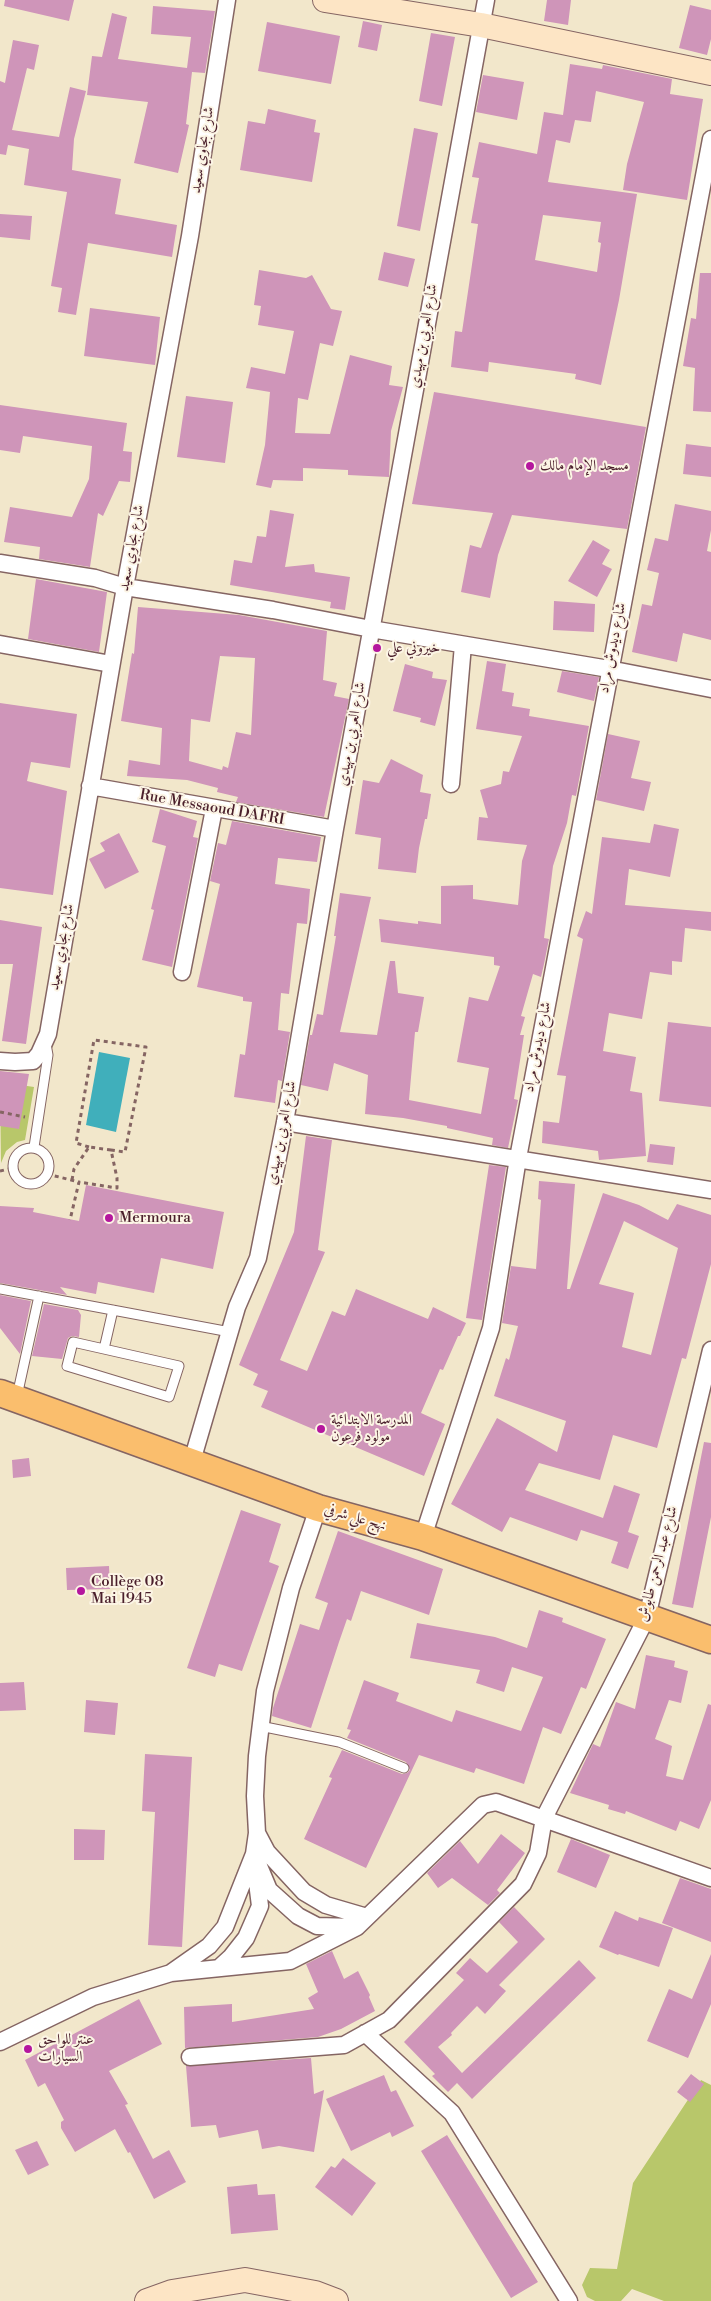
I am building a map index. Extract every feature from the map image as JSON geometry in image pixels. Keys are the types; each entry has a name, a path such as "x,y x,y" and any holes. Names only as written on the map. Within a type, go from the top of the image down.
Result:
{"main road":[{"path":"325,0 358,3 481,25 711,73"},
{"name":"نهج علي شرفي","path":"8,1396 318,1508 422,1538 711,1640"},
{"path":"147,2301 172,2292 245,2280 315,2293 336,2301"}],"street":[{"name":"شارع بجاوي سعيد","path":"0,1060 15,1062 33,1060 46,1039 111,664 190,236 227,0"},
{"name":"شارع العربي بن مهيدي","path":"192,1461 237,1307 258,1258 285,1122 335,829 486,0"},
{"name":"شارع ديدوش مراد","path":"422,1538 491,1328 518,1158 609,669 711,139"},
{"path":"0,563 95,578 125,587 273,610 371,629 609,669 711,689"},
{"path":"0,644 111,664"},
{"path":"451,784 463,644"},
{"name":"Rue Messaoud DAFRI","path":"90,786 335,829"},
{"path":"182,972 214,809"},
{"path":"285,1122 711,1190"},
{"name":"شارع عبد الرحمن طابوش","path":"190,2057 344,2045 389,2020 523,1884 538,1853 544,1818 647,1617 711,1350"},
{"path":"171,1973 209,1946 225,1926 254,1854 257,1833 255,1796 264,1692 291,1588 318,1508"},
{"path":"0,2042 93,1997 171,1973 290,1961 362,1922 483,1806 496,1802 711,1878"},
{"path":"257,1833 267,1852 304,1892 362,1922"},
{"path":"254,1854 269,1890 298,1916 317,1926 362,1922"},
{"path":"219,1968 232,1958 246,1938 260,1906 254,1854"},
{"path":"365,2033 452,2113 570,2301"}],"lane":[{"path":"34,1147 48,1055 46,1039"},
{"path":"34,1147 43,1151 48,1159 49,1169 47,1174 38,1183 28,1184 19,1180 13,1168 16,1154 24,1148 34,1147"},
{"path":"0,1289 230,1332"},
{"path":"8,1396 39,1296"},
{"path":"104,1349 113,1310"},
{"path":"73,1342 104,1349 179,1366 169,1397 67,1366 73,1342"},
{"path":"260,1726 339,1742 404,1768"}],"path":[{"path":"94,1040 146,1047 125,1152 110,1150 76,1142 94,1040"},
{"path":"0,1116 2,1112 38,1119"},
{"path":"72,1180 74,1169 89,1146"},
{"path":"47,1174 116,1188 117,1178 110,1150"},
{"path":"0,1171 13,1168"},
{"path":"70,1220 79,1182"}],"green space":[{"path":"0,1082 34,1087 25,1140 17,1142 6,1151 1,1163"},
{"path":"701,2080 711,2085 711,2301 664,2301 632,2289 621,2301 595,2301 587,2297 582,2285 590,2268 617,2269 633,2183"}],"water":[{"path":"99,1052 130,1058 116,1132 86,1125"}],"building":[{"path":"5,0 74,0 69,21 4,6"},
{"path":"547,0 571,0 568,25 544,21"},
{"path":"690,5 711,10 711,39 707,55 679,48"},
{"path":"153,6 215,11 205,73 192,72 186,124 189,125 178,173 134,163 148,102 87,95 92,56 102,57 112,13 127,17 118,59 187,68 191,37 151,34"},
{"path":"363,21 382,25 377,51 358,47"},
{"path":"267,22 340,36 331,84 258,71"},
{"path":"431,33 455,37 442,106 419,101"},
{"path":"13,40 39,45 34,70 27,68 12,130 59,137 70,87 86,91 74,139 72,170 121,179 115,214 177,225 172,257 88,243 76,315 58,312 62,288 51,286 67,192 24,185 29,149 8,145 6,155 0,154 0,81 5,83"},
{"path":"570,64 602,69 603,65 672,79 670,94 703,99 687,200 623,190 627,164 644,102 596,91 591,122 575,120 570,143 556,140 548,182 637,194 619,300 601,385 575,379 576,374 489,362 488,372 451,367 455,331 462,332 478,224 471,223 479,178 472,177 479,142 537,154 544,112 563,115","holes":["543,215 601,222 598,242 601,243 597,272 535,260"]},
{"path":"483,75 524,82 517,120 476,112"},
{"path":"268,109 316,120 314,132 320,133 312,182 240,170 248,121 265,124"},
{"path":"414,128 438,133 420,231 397,226"},
{"path":"0,214 32,216 30,240 0,237"},
{"path":"384,252 415,259 408,287 378,280"},
{"path":"259,270 306,278 312,275 331,309 342,311 333,346 320,343 308,400 298,398 295,433 330,434 350,355 392,366 389,385 403,387 391,431 389,477 348,475 348,470 303,468 303,481 273,480 271,488 256,485 265,445 270,392 246,388 251,367 285,374 294,331 258,325 261,306 254,305"},
{"path":"700,273 711,273 711,412 693,411 695,368 683,366 691,318 696,319"},
{"path":"90,308 160,317 155,365 84,356"},
{"name":"مسجد الإمام مالك","path":"434,392 646,427 627,529 512,515 498,555 490,598 461,592 470,545 481,548 493,513 412,504"},
{"path":"186,396 233,402 225,463 177,457"},
{"path":"0,405 127,423 123,451 132,452 130,482 119,481 103,516 98,513 90,567 39,559 40,547 4,542 10,507 72,517 89,479 92,446 23,436 20,453 0,450"},
{"path":"686,444 711,447 711,477 683,474"},
{"path":"675,504 711,511 711,530 707,551 711,552 711,640 683,633 677,662 632,652 642,604 652,606 659,573 647,570 655,538 668,541"},
{"path":"270,510 294,514 285,567 314,564 315,572 350,577 345,610 330,608 331,602 230,585 234,560 252,563 257,536 266,537"},
{"path":"593,540 610,550 602,564 612,569 597,597 568,581"},
{"path":"36,579 107,592 99,652 28,639"},
{"path":"554,601 595,604 594,632 553,630"},
{"path":"138,607 239,615 327,631 323,680 337,683 334,696 349,699 324,817 236,802 238,797 217,792 218,788 187,780 127,776 129,760 160,765 162,728 121,721 132,653 134,654","holes":["220,656 255,658 251,735 236,732 228,768 223,766 222,770 189,761 191,719 210,722"]},
{"path":"487,661 506,664 502,691 514,693 512,706 530,709 529,716 589,726 576,796 572,795 567,823 553,866 544,938 549,939 541,977 533,974 521,1016 525,1017 520,1035 524,1035 514,1099 518,1100 508,1148 492,1145 493,1138 447,1128 447,1126 403,1118 365,1114 368,1075 334,1063 328,1091 301,1085 310,1035 312,1035 317,1014 323,1015 336,936 334,936 340,893 371,897 340,1032 377,1035 390,961 395,961 398,993 424,997 418,1032 415,1032 409,1100 481,1114 489,1068 457,1062 469,997 488,1001 500,966 494,965 494,957 381,942 379,919 418,924 418,921 441,924 441,886 473,885 473,899 518,905 522,861 527,845 477,840 479,817 488,818 480,790 501,784 503,771 509,772 522,736 476,729"},
{"path":"405,664 433,672 432,678 447,680 435,726 420,722 421,718 393,711"},
{"path":"562,671 599,677 594,701 557,692"},
{"path":"0,703 77,714 70,768 31,762 27,781 67,791 53,895 0,888"},
{"path":"608,734 640,741 631,778 651,782 644,811 596,800"},
{"path":"391,759 423,775 420,792 431,794 427,819 425,819 419,848 416,873 378,869 381,838 355,834 363,780 379,783"},
{"path":"160,809 197,821 193,837 198,838 172,967 142,960 154,910 151,909 166,846 152,842"},
{"path":"232,821 321,837 317,862 278,858 275,884 310,889 307,924 297,923 289,994 281,993 278,1030 290,1032 282,1081 278,1080 275,1103 234,1097 240,1054 245,1055 252,1002 243,1001 243,997 197,987 220,884 210,881 218,843 226,845"},
{"path":"654,824 679,829 670,877 629,869 625,905 711,912 711,931 685,928 682,962 672,961 672,975 650,972 642,1019 609,1013 603,1051 636,1057 630,1091 642,1093 646,1156 599,1160 598,1151 542,1143 543,1121 559,1123 566,1076 557,1075 583,939 577,936 586,911 592,914 602,837 650,843"},
{"path":"119,833 139,872 105,889 89,859 105,851 100,843"},
{"path":"0,920 42,927 26,1044 2,1041 13,964 0,964"},
{"path":"668,1022 711,1027 711,1107 659,1101"},
{"path":"0,1071 29,1074 19,1129 0,1126"},
{"path":"306,1136 332,1140 318,1250 325,1252 280,1360 307,1371 332,1311 345,1316 356,1289 428,1319 433,1307 466,1323 443,1370 440,1369 421,1413 445,1424 424,1476 261,1407 268,1391 253,1385 258,1374 239,1365 294,1232"},
{"path":"650,1144 675,1147 673,1165 647,1162"},
{"path":"489,1165 506,1167 482,1320 466,1318"},
{"path":"539,1181 575,1184 567,1289 570,1289 603,1193 639,1205 668,1220 677,1204 711,1215 711,1264 686,1359 682,1358 657,1448 613,1435 600,1480 539,1463 525,1490 603,1518 614,1485 640,1494 628,1532 639,1536 628,1569 611,1563 618,1542 581,1530 577,1541 510,1517 502,1532 451,1504 497,1418 557,1452 566,1421 494,1396 506,1358 509,1360 518,1326 502,1323 511,1266 536,1269 541,1200 538,1199","holes":["624,1221 678,1248 651,1355 622,1347 634,1293 599,1284"]},
{"path":"86,1185 224,1212 213,1269 161,1258 154,1293 98,1282 96,1294 60,1287 67,1295 0,1283 0,1206 34,1208 33,1212 79,1221"},
{"path":"0,1295 31,1301 20,1354 0,1328"},
{"path":"44,1304 78,1310 81,1315 79,1337 72,1336 68,1338 62,1359 32,1356"},
{"path":"704,1442 711,1443 711,1517 693,1608 672,1604"},
{"path":"29,1458 31,1476 13,1478 12,1460"},
{"path":"241,1510 281,1524 269,1562 279,1566 242,1671 219,1664 215,1677 187,1668"},
{"path":"338,1531 443,1569 429,1615 361,1591 351,1621 347,1619 311,1728 272,1716 273,1708 300,1624 319,1630 328,1603 315,1598"},
{"path":"109,1566 110,1589 67,1590 66,1568"},
{"path":"539,1610 563,1618 562,1622 606,1639 586,1689 581,1687 561,1734 543,1727 524,1784 476,1768 474,1773 419,1755 366,1868 304,1839 332,1778 329,1777 342,1750 402,1774 410,1770 406,1762 347,1738 351,1730 347,1729 364,1680 399,1693 396,1701 452,1722 456,1710 521,1731 543,1677 512,1667 504,1692 476,1683 480,1670 410,1658 417,1623 495,1637 527,1648"},
{"path":"646,1655 675,1661 674,1667 688,1671 681,1703 669,1700 655,1739 672,1746 666,1776 683,1780 708,1704 711,1705 711,1800 699,1829 680,1821 676,1831 626,1811 625,1814 608,1809 609,1805 570,1793 593,1744 600,1747 616,1702 635,1709"},
{"path":"24,1682 26,1710 0,1711 0,1683"},
{"path":"86,1700 118,1703 115,1735 84,1732"},
{"path":"145,1754 192,1757 182,1947 148,1945 155,1812 142,1811"},
{"path":"74,1829 105,1830 104,1860 74,1860"},
{"path":"501,1834 525,1853 497,1890 500,1893 488,1905 452,1878 438,1888 427,1873 460,1841 478,1864"},
{"path":"571,1839 610,1855 596,1888 557,1872"},
{"path":"680,1878 711,1889 711,1942 662,1923"},
{"path":"514,1907 545,1939 499,1985 506,1991 485,2014 477,2006 451,2033 452,2035 438,2047 462,2073 579,1960 596,1978 472,2099 457,2083 448,2092 432,2076 435,2074 404,2042 464,1980 456,1973 470,1958 487,1973 518,1942 499,1922"},
{"path":"615,1911 638,1921 639,1917 673,1928 659,1967 618,1955 599,1947"},
{"path":"332,1951 344,1979 358,1971 370,1995 369,1997 375,2011 341,2029 318,2037 185,2048 184,2007 232,2004 232,2022 314,2009 308,1998 318,1992 306,1964"},
{"path":"711,1954 711,2004 688,2058 647,2041 669,1989 692,1999"},
{"path":"139,1999 162,2044 109,2071 128,2104 125,2105 153,2159 169,2150 186,2182 154,2199 130,2152 128,2153 115,2129 75,2152 61,2128 61,2122 64,2120 45,2083 38,2087 25,2060"},
{"path":"311,2058 314,2094 324,2090 314,2152 279,2146 262,2149 258,2130 219,2138 216,2125 191,2127 186,2066"},
{"path":"691,2074 704,2084 690,2102 677,2092"},
{"path":"384,2075 391,2092 396,2090 414,2126 392,2137 390,2132 351,2151 326,2099"},
{"path":"447,2135 538,2282 511,2298 421,2151"},
{"path":"37,2141 49,2165 28,2175 15,2150"},
{"path":"343,2158 376,2183 352,2216 315,2187 331,2166 335,2168"},
{"path":"257,2184 258,2195 275,2194 278,2230 231,2234 227,2187"}],"place":[{"name":"مسجد الإمام مالك","path":"530,466"},
{"name":"خيروني علي","path":"377,648"},
{"name":"Mermoura","path":"109,1218"},
{"name":"المدرسة الابتدائية مولود فرعون","path":"321,1429"},
{"name":"Collège 08 Mai 1945","path":"81,1591"},
{"name":"عنتر للواحق السيارات","path":"28,2049"}]}
